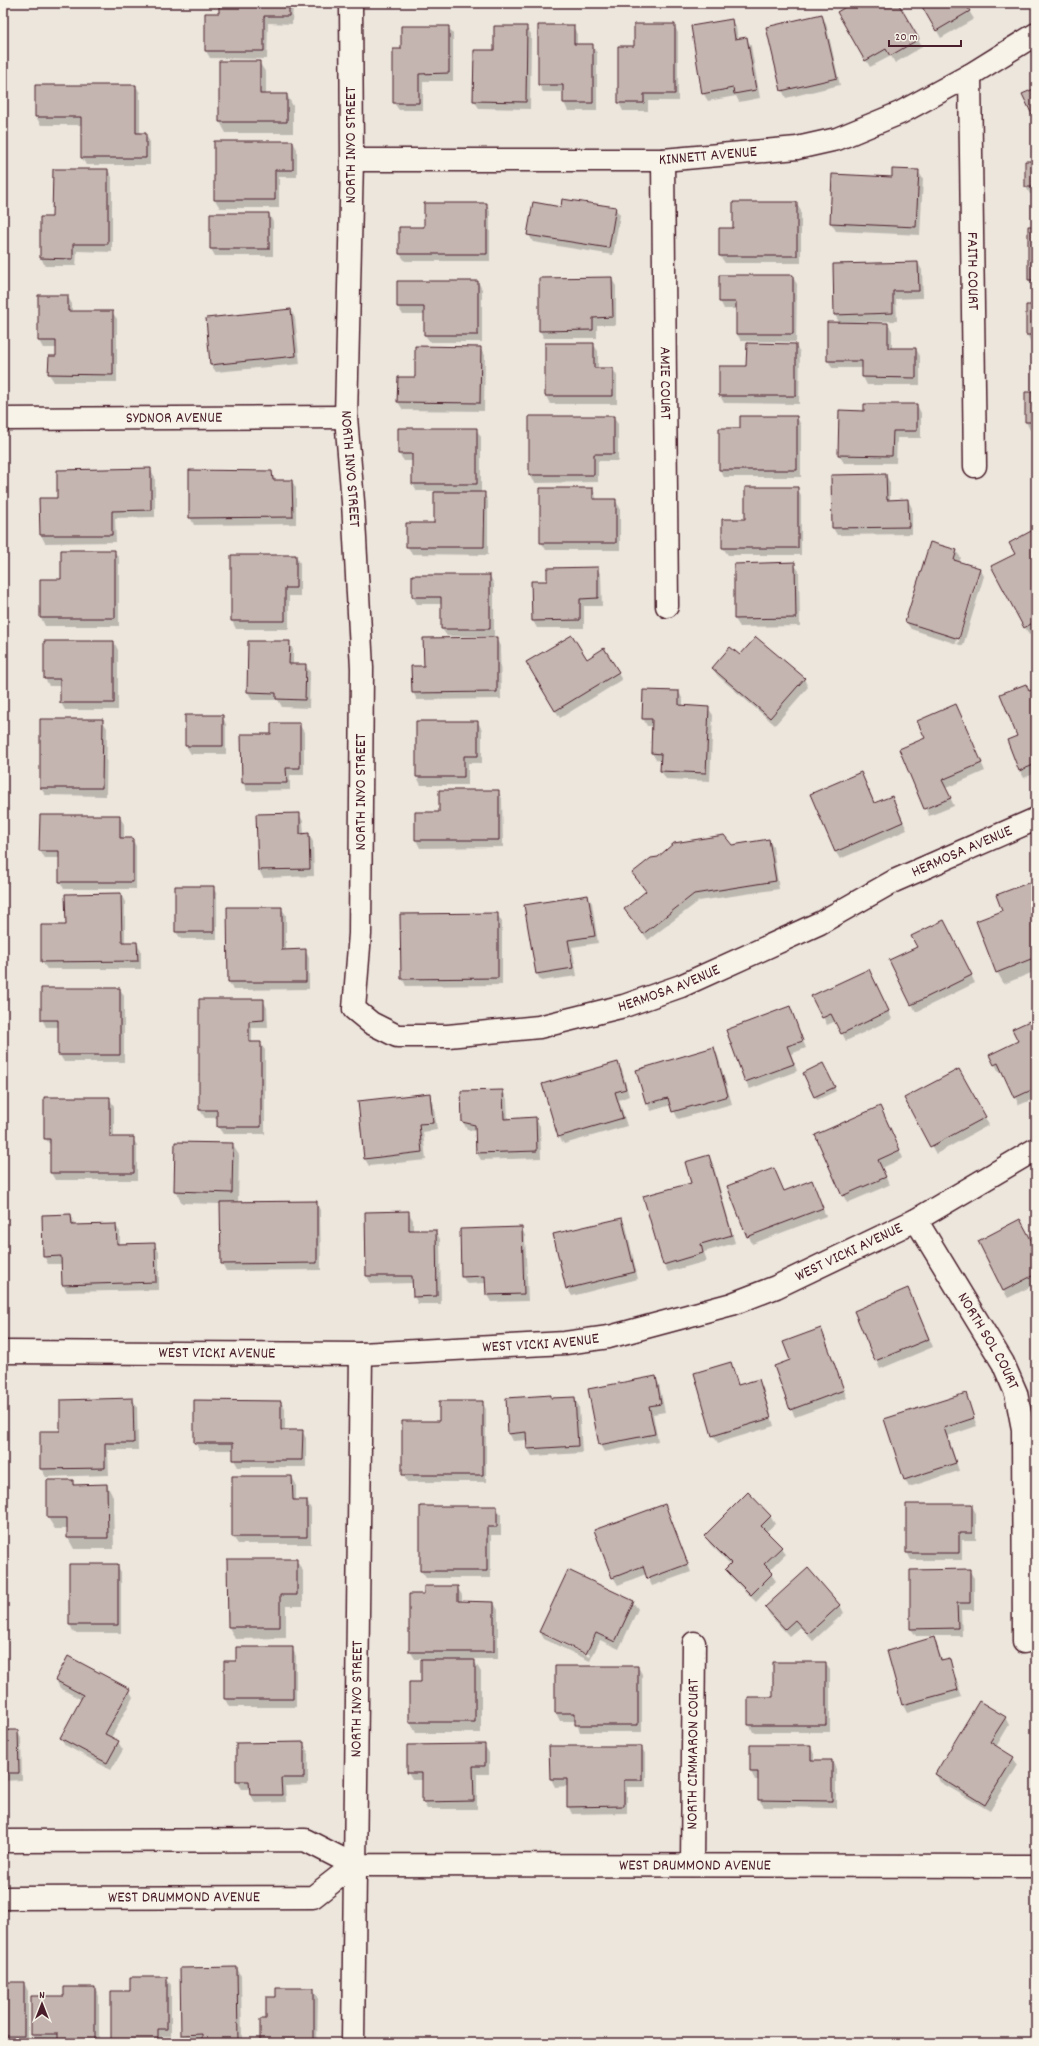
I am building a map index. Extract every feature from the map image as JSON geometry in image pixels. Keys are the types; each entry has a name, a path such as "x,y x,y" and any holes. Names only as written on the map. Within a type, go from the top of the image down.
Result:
{"street":[{"name":"NORTH INYO STREET","path":"351,3 352,160 346,417 353,502 362,668 360,934"},
{"name":"KINNETT AVENUE","path":"352,160 663,160 797,148 836,139 900,113 970,75 1036,34"},
{"name":"FAITH COURT","path":"970,75 975,466"},
{"name":"AMIE COURT","path":"663,160 667,606"},
{"name":"SYDNOR AVENUE","path":"3,419 346,417"},
{"name":"HERMOSA AVENUE","path":"360,934 354,1009 384,1030 398,1036 448,1036 540,1027 624,1006 680,986 820,923 894,881 1036,819"},
{"name":"WEST VICKI AVENUE","path":"3,1352 361,1354 566,1343 609,1337 740,1301 776,1287 916,1220 1036,1149"},
{"name":"NORTH SOL COURT","path":"916,1220 1003,1363 1016,1393 1023,1429 1024,1642"},
{"name":"NORTH INYO STREET","path":"353,2043 361,1354"},
{"name":"NORTH CIMMARON COURT","path":"692,1866 694,1643"},
{"name":"WEST DRUMMOND AVENUE","path":"3,1841 305,1840 354,1866 1036,1866"},
{"name":"WEST DRUMMOND AVENUE","path":"3,1898 313,1897 354,1866"}],"building":[{"path":"219,3 289,3 289,16 264,16 264,51 205,51 205,13 219,13"},
{"path":"852,3 898,3 919,39 890,56 886,49 865,61 837,12"},
{"path":"920,3 965,3 970,11 936,31"},
{"path":"822,14 837,78 781,91 766,27"},
{"path":"732,19 735,39 747,37 756,90 734,94 733,88 702,94 691,26"},
{"path":"634,24 675,24 675,94 644,94 644,103 618,103 618,46 634,46"},
{"path":"538,25 574,25 574,44 593,44 593,103 563,103 563,85 538,85"},
{"path":"401,26 449,26 449,73 419,74 419,103 393,103 393,49 401,49"},
{"path":"494,26 527,26 526,102 473,101 474,50 494,50"},
{"path":"219,61 260,61 260,94 287,94 287,122 219,122"},
{"path":"35,85 136,85 136,133 146,133 146,158 81,158 81,117 35,117"},
{"path":"1036,88 1036,123 1022,94"},
{"path":"214,141 293,141 293,170 275,170 275,200 214,200"},
{"path":"1025,161 1036,161 1036,187 1025,187"},
{"path":"53,169 108,169 108,244 73,244 73,259 40,258 40,217 52,217"},
{"path":"892,169 919,170 916,227 830,223 832,174 892,177"},
{"path":"562,199 616,207 609,248 527,235 533,202 561,207"},
{"path":"733,202 797,202 797,256 719,256 719,228 733,228"},
{"path":"424,203 487,203 487,254 399,254 399,227 424,227"},
{"path":"210,213 269,213 269,249 210,249"},
{"path":"1028,226 1036,226 1036,280 1028,280"},
{"path":"918,262 919,291 893,291 893,313 834,315 833,264"},
{"path":"719,275 793,275 793,334 736,334 736,302 719,302"},
{"path":"612,277 613,317 593,318 593,330 539,331 539,278"},
{"path":"397,281 478,281 478,335 424,335 424,307 397,307"},
{"path":"38,295 68,295 68,311 113,311 113,375 48,374 49,356 56,356 56,341 38,341"},
{"path":"1026,305 1036,305 1036,335 1026,335"},
{"path":"291,309 296,356 210,365 206,318"},
{"path":"827,322 888,323 888,348 916,348 916,378 862,377 862,361 827,361"},
{"path":"545,343 594,343 594,368 613,368 613,396 545,396"},
{"path":"747,343 796,344 796,396 719,396 719,366 746,366"},
{"path":"415,346 481,347 480,403 397,402 398,377 415,377"},
{"path":"1025,392 1036,392 1036,422 1025,422"},
{"path":"864,404 917,404 917,431 893,431 892,456 838,455 839,410 864,411"},
{"path":"529,416 614,416 614,454 594,454 594,475 529,475"},
{"path":"740,416 797,416 797,470 719,470 719,428 740,428"},
{"path":"398,428 477,428 477,484 412,484 412,454 398,454"},
{"path":"151,468 151,510 112,511 112,535 40,535 39,498 57,498 57,470"},
{"path":"189,470 272,471 273,480 292,480 293,517 189,518"},
{"path":"886,474 887,500 908,499 909,527 832,528 831,475"},
{"path":"745,487 798,487 798,548 722,548 722,519 745,519"},
{"path":"540,488 593,488 593,499 616,499 616,543 540,543"},
{"path":"434,492 485,492 484,547 406,547 406,523 434,523"},
{"path":"1033,530 1036,535 1036,621 1024,628 991,566 1015,554 1009,543"},
{"path":"930,542 957,550 954,560 980,568 959,639 905,622"},
{"path":"61,550 115,550 115,618 40,618 40,579 61,579"},
{"path":"231,555 296,555 296,588 285,588 285,621 231,621"},
{"path":"795,562 796,618 734,619 734,564"},
{"path":"598,567 598,598 580,599 580,620 532,621 531,581 547,581 547,568"},
{"path":"412,575 490,575 490,629 441,629 441,597 412,597"},
{"path":"572,635 587,659 604,648 619,672 555,711 526,662"},
{"path":"497,637 497,692 412,693 411,666 424,666 423,638"},
{"path":"756,637 805,678 770,718 712,668 730,647 740,655"},
{"path":"44,641 114,641 114,703 60,703 60,679 44,679"},
{"path":"248,641 290,641 289,664 306,664 305,700 276,699 276,693 247,692"},
{"path":"1026,684 1029,691 1036,688 1036,764 1019,771 1007,740 1017,736 1000,694"},
{"path":"643,690 679,691 679,705 709,707 706,773 660,771 661,754 651,753 652,719 642,719"},
{"path":"956,704 982,763 942,780 951,798 924,809 899,749 925,738 917,721"},
{"path":"185,715 223,715 223,746 185,746"},
{"path":"40,719 103,719 102,788 40,788"},
{"path":"416,721 478,721 478,756 464,756 464,777 416,777"},
{"path":"271,723 300,723 300,768 286,768 287,783 242,783 241,734 271,734"},
{"path":"861,772 874,803 892,796 903,822 835,852 810,794"},
{"path":"439,790 499,790 499,840 415,840 415,812 439,812"},
{"path":"300,813 300,834 309,833 310,869 258,870 256,814"},
{"path":"40,815 120,815 120,838 133,838 133,882 59,882 59,851 39,851"},
{"path":"724,835 732,845 769,839 776,881 694,894 643,934 624,909 646,891 632,873 651,858 658,857 674,843"},
{"path":"1036,880 1036,957 996,973 976,921 1002,911 996,895"},
{"path":"175,886 214,886 214,932 175,932"},
{"path":"121,893 122,942 137,942 138,961 41,962 41,925 66,925 65,894"},
{"path":"588,895 595,936 568,940 573,968 536,974 524,905"},
{"path":"227,907 282,907 282,950 306,949 306,982 228,982"},
{"path":"498,913 498,978 401,979 400,914"},
{"path":"944,920 972,975 911,1005 889,960 917,947 911,936"},
{"path":"869,969 889,1011 841,1034 831,1014 822,1018 811,996"},
{"path":"41,988 120,988 120,1055 58,1055 58,1020 41,1020"},
{"path":"199,999 264,999 264,1020 249,1021 249,1042 261,1042 261,1127 217,1127 217,1110 199,1110"},
{"path":"790,1006 803,1041 787,1046 794,1064 745,1082 726,1030"},
{"path":"1036,1018 1036,1088 1014,1098 998,1063 994,1065 989,1055 1018,1041 1012,1029"},
{"path":"714,1047 728,1096 672,1112 668,1098 646,1104 636,1070"},
{"path":"618,1062 626,1089 615,1092 623,1118 558,1137 542,1084"},
{"path":"823,1063 835,1087 814,1097 803,1073"},
{"path":"959,1069 986,1117 930,1147 904,1098"},
{"path":"503,1090 504,1119 536,1117 537,1151 476,1153 475,1125 462,1122 461,1091"},
{"path":"430,1093 433,1123 419,1124 422,1152 364,1159 358,1101"},
{"path":"44,1097 110,1097 110,1137 134,1137 134,1173 50,1173 50,1139 44,1139"},
{"path":"880,1106 900,1150 878,1160 886,1177 842,1196 815,1135"},
{"path":"175,1142 233,1143 232,1193 174,1191"},
{"path":"709,1155 732,1235 701,1244 703,1253 663,1265 643,1196 691,1183 685,1162"},
{"path":"774,1168 784,1191 812,1180 823,1208 747,1237 727,1186"},
{"path":"317,1201 317,1263 221,1264 220,1202"},
{"path":"409,1211 409,1230 436,1230 437,1296 413,1297 412,1276 366,1276 365,1212"},
{"path":"71,1214 72,1225 116,1224 117,1244 155,1243 156,1282 62,1285 61,1256 43,1257 42,1215"},
{"path":"622,1218 635,1272 566,1289 553,1234"},
{"path":"1020,1219 1036,1249 1036,1274 1003,1291 978,1241"},
{"path":"522,1227 524,1294 486,1295 485,1276 461,1277 460,1229"},
{"path":"908,1288 929,1339 875,1361 854,1311"},
{"path":"821,1328 844,1390 790,1410 774,1366 790,1360 783,1342"},
{"path":"731,1362 738,1385 759,1379 771,1418 712,1436 694,1373"},
{"path":"656,1376 661,1404 649,1406 655,1434 599,1445 588,1389"},
{"path":"966,1393 974,1418 944,1428 956,1463 904,1480 884,1419"},
{"path":"551,1395 551,1398 575,1397 578,1446 527,1449 526,1432 508,1434 506,1398"},
{"path":"133,1398 134,1443 105,1443 105,1468 40,1469 40,1431 60,1431 60,1400"},
{"path":"194,1400 281,1401 281,1430 303,1430 302,1460 233,1460 233,1443 194,1443"},
{"path":"439,1401 483,1401 483,1475 402,1475 402,1421 439,1421"},
{"path":"232,1476 292,1476 293,1500 307,1500 307,1537 232,1537"},
{"path":"47,1480 73,1480 73,1485 107,1484 108,1538 67,1538 67,1518 47,1518"},
{"path":"748,1492 771,1516 761,1526 782,1547 764,1564 773,1573 751,1595 725,1569 731,1563 704,1536"},
{"path":"665,1504 688,1564 647,1579 643,1566 612,1578 594,1530"},
{"path":"906,1504 972,1504 972,1533 959,1533 959,1553 906,1553"},
{"path":"420,1506 497,1506 497,1527 487,1527 487,1571 420,1571"},
{"path":"227,1559 297,1559 297,1595 280,1595 280,1627 228,1627"},
{"path":"69,1564 118,1564 118,1625 69,1625"},
{"path":"808,1568 840,1605 808,1634 795,1620 785,1629 765,1607"},
{"path":"970,1569 970,1603 957,1603 958,1628 910,1629 910,1570"},
{"path":"568,1570 634,1601 615,1642 596,1633 586,1654 539,1632"},
{"path":"424,1586 458,1586 458,1601 494,1602 494,1652 409,1652 409,1594 424,1594"},
{"path":"934,1637 941,1661 950,1659 958,1690 902,1705 887,1651"},
{"path":"236,1647 293,1647 293,1699 224,1699 224,1661 236,1661"},
{"path":"68,1656 130,1689 105,1734 119,1741 107,1763 60,1738 83,1695 55,1680"},
{"path":"421,1660 475,1660 475,1722 409,1722 409,1682 421,1682"},
{"path":"773,1662 826,1662 826,1725 748,1725 748,1697 773,1697"},
{"path":"555,1666 638,1666 638,1725 575,1725 575,1713 555,1713"},
{"path":"979,1701 1006,1717 990,1742 1014,1757 985,1805 935,1774"},
{"path":"3,1730 18,1730 19,1773 3,1773"},
{"path":"304,1742 304,1778 281,1778 282,1795 250,1795 249,1781 236,1781 236,1743"},
{"path":"485,1744 485,1766 473,1766 474,1801 422,1802 422,1773 407,1773 407,1745"},
{"path":"750,1745 811,1745 811,1760 832,1760 832,1801 758,1800 758,1772 750,1772"},
{"path":"549,1746 642,1746 642,1780 624,1780 624,1806 567,1807 567,1779 550,1779"},
{"path":"237,1967 238,2043 202,2043 202,2034 181,2035 180,1968"},
{"path":"130,1977 167,1977 167,2029 158,2029 158,2043 111,2043 111,1991 130,1991"},
{"path":"3,1982 24,1982 24,2036 3,2036"},
{"path":"64,1987 95,1987 95,2043 58,2043 58,2034 31,2034 31,1996 64,1996"},
{"path":"276,1988 314,1988 314,2043 260,2043 260,2019 266,2019 266,1997 276,1997"}]}
